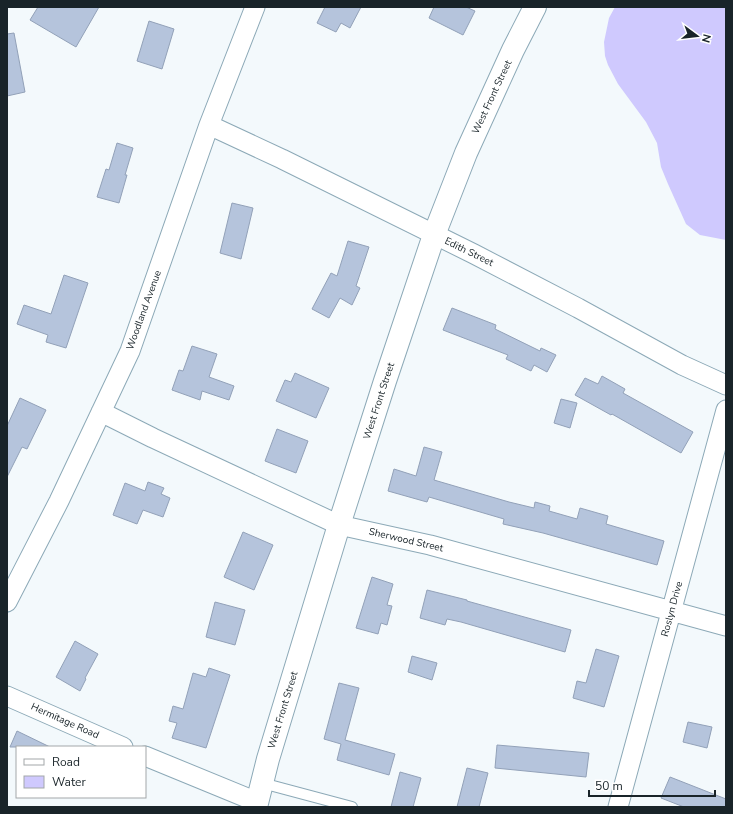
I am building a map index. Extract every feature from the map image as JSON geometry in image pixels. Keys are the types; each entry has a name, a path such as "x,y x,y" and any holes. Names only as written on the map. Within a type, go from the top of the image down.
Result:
{"street":[{"name":"Woodland Avenue","path":"7,602 59,501 130,351 209,125 256,7"},
{"name":"West Front Street","path":"258,797 339,525 434,235 466,153 513,50 535,7"},
{"name":"Edith Street","path":"209,125 282,159 474,254 550,293 682,365 726,385"},
{"name":"Roslyn Drive","path":"618,807 726,410"},
{"name":"Sherwood Street","path":"101,412 339,525 430,545 726,626"},
{"name":"Hermitage Road","path":"7,696 121,746"},
{"path":"146,756 258,797"}],"lane":[{"path":"258,797 352,807"}],"water":[{"path":"615,7 726,7 726,240 700,235 686,224 661,167 657,143 646,122 618,84 608,65 605,56 604,42 609,18"}],"building":[{"path":"38,7 99,7 76,47 30,20"},
{"path":"325,7 361,7 350,28 341,23 336,32 317,23"},
{"path":"434,7 466,7 475,11 463,35 429,18"},
{"path":"149,21 174,29 162,69 137,61"},
{"path":"14,33 25,92 7,96 7,34"},
{"path":"117,143 133,148 119,203 97,197 106,169 109,170"},
{"path":"232,203 253,208 241,259 220,253"},
{"path":"348,241 369,247 356,286 360,288 352,305 340,298 329,318 312,309 331,273 337,276"},
{"path":"64,275 88,283 66,348 46,342 48,335 17,324 24,305 51,314"},
{"path":"452,308 496,325 495,329 540,351 541,348 556,355 547,372 534,365 531,371 506,359 508,355 443,330"},
{"path":"192,346 217,354 209,377 234,386 229,400 202,391 200,400 172,390 179,370 183,371"},
{"path":"295,373 329,388 316,418 276,401 285,380 291,382"},
{"path":"602,376 625,389 623,393 693,432 681,453 575,395 585,378 598,384"},
{"path":"20,398 46,410 27,449 22,447 7,477 7,426"},
{"path":"561,399 577,403 570,428 554,423"},
{"path":"277,429 308,441 296,473 265,461"},
{"path":"424,447 442,452 434,480 534,508 535,502 550,506 549,511 577,519 580,508 608,516 606,524 664,541 657,565 543,533 503,524 504,519 429,497 427,502 388,491 394,469 416,476"},
{"path":"148,482 164,488 161,494 170,498 163,517 143,510 137,524 113,515 125,483 145,491"},
{"path":"243,532 273,545 254,590 224,577"},
{"path":"372,577 393,584 387,605 392,606 387,625 381,623 378,634 356,628"},
{"path":"427,590 571,630 565,652 461,622 447,619 445,625 420,618"},
{"path":"215,602 245,610 235,645 206,637"},
{"path":"75,641 98,654 80,691 56,677"},
{"path":"596,649 619,656 604,707 573,698 577,681 586,683"},
{"path":"412,656 437,663 432,680 408,672"},
{"path":"209,668 230,675 206,748 172,738 177,723 169,721 173,706 183,709 193,673 206,677"},
{"path":"339,683 359,688 345,740 395,754 389,775 337,760 341,744 324,739"},
{"path":"688,722 712,727 707,748 683,742"},
{"path":"17,731 48,746 16,746 10,747"},
{"path":"497,745 589,753 586,777 495,768"},
{"path":"467,768 488,773 479,807 457,807"},
{"path":"400,772 421,778 413,807 391,807"},
{"path":"670,777 726,799 726,807 684,807 661,798"}]}
